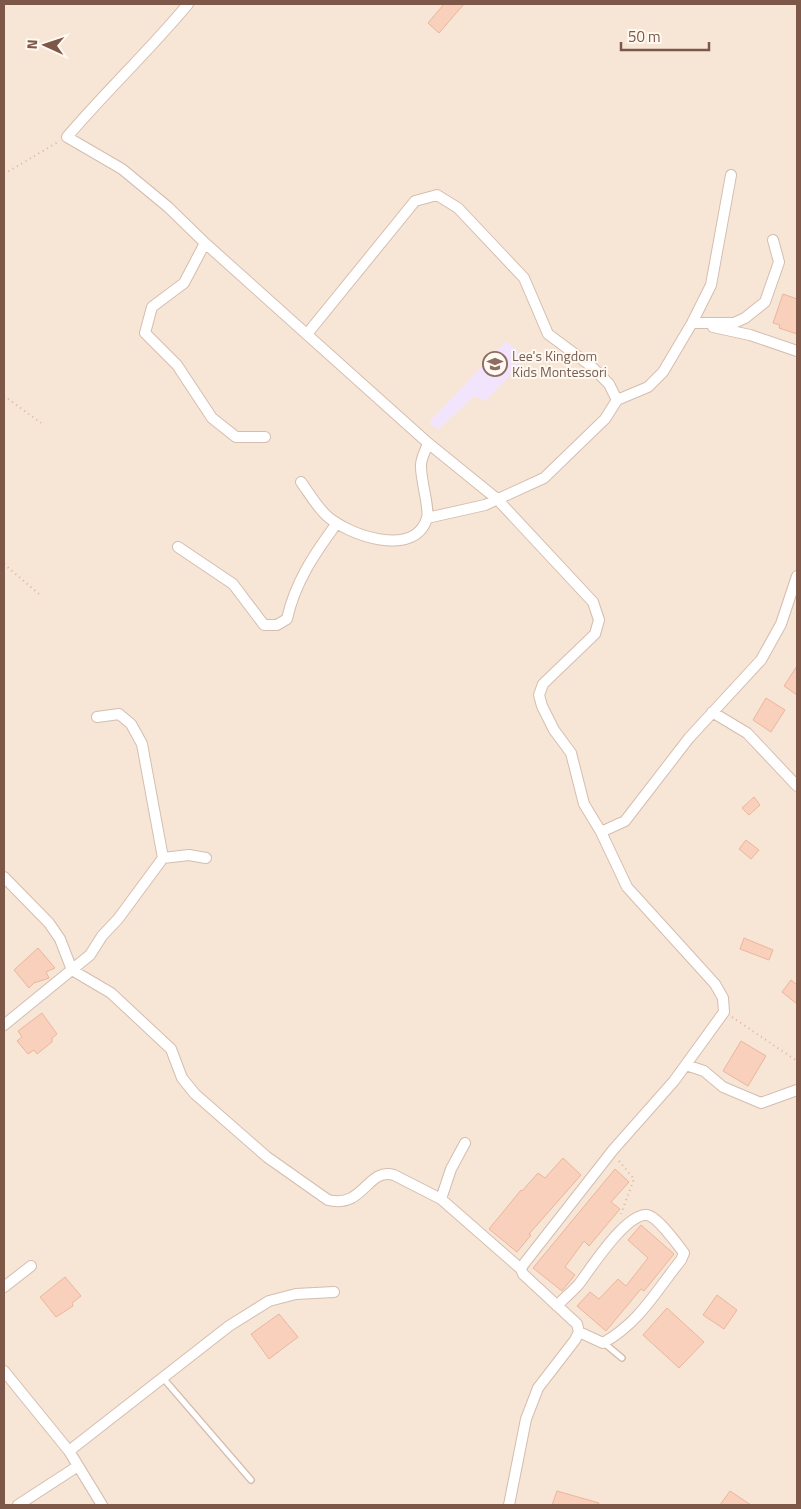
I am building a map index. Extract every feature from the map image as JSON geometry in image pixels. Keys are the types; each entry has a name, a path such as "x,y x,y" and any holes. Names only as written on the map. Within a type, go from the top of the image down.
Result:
{"street":[{"path":"188,4 153,46 100,99 67,137 122,169 168,207 205,243 428,443 497,499 593,602 599,620 594,634 543,684 539,695 554,730 571,753 584,804 601,832 628,887 715,984 723,998 724,1012 686,1065 614,1150 521,1269"},
{"path":"428,518 462,511 497,499 544,478 605,419 617,400 648,386 663,372 692,323 711,285 732,175"},
{"path":"307,334 415,201 438,194 458,208 524,278 548,334 591,366 609,384 617,400"},
{"path":"692,323 734,323 745,318 765,302 780,262 773,240"},
{"path":"205,243 184,283 152,307 146,333 178,365 212,418 236,437 264,437"},
{"path":"692,323 750,335 797,351"},
{"path":"301,482 327,516 348,530 392,541 407,539 420,530 428,518 421,464 428,443"},
{"path":"178,547 233,584 264,625 277,625 287,619 290,602 308,565 337,523"},
{"path":"601,832 625,821 712,712 728,698 761,660 781,624 797,576"},
{"path":"712,712 747,733 797,786"},
{"path":"4,1025 90,955 102,936 118,919 163,858 142,744 131,724 119,714 97,717"},
{"path":"163,858 189,855 206,858"},
{"path":"4,877 49,923 60,939 72,970 111,993 158,1035 171,1049 182,1078 195,1094 267,1157 328,1200 338,1203 350,1201 380,1174 387,1172 441,1199 521,1269 523,1274 577,1324 579,1332 575,1340 538,1388 526,1419 509,1505"},
{"path":"686,1065 704,1071 724,1087 761,1103 797,1090"},
{"path":"441,1199 451,1169 466,1143"},
{"path":"557,1306 577,1286 622,1228 641,1215 655,1218 684,1252 684,1256 637,1319 603,1343 579,1332"},
{"path":"4,1288 30,1266"},
{"path":"69,1451 229,1326 269,1301 296,1294 334,1292"},
{"path":"4,1372 69,1451 102,1505"},
{"path":"18,1505 78,1466"}],"lane":[{"path":"603,1343 622,1358"},
{"path":"163,1378 251,1480"}],"path":[{"path":"4,174 67,137"},
{"path":"4,396 41,423"},
{"path":"4,564 39,594"},
{"path":"724,1012 797,1061"},
{"path":"614,1150 623,1167 634,1179 620,1218 622,1228"}],"shaded area":[{"path":"4,4 797,4 797,1505 4,1505"},
{"path":"506,341 526,358 486,401 474,396 438,430 429,422"}],"building":[{"path":"444,4 464,4 439,33 428,23"},
{"path":"783,294 797,299 797,334 779,328 780,325 773,323"},
{"path":"797,666 797,695 784,686"},
{"path":"766,698 785,710 771,732 753,720"},
{"path":"754,797 760,805 749,815 742,808"},
{"path":"746,840 759,850 751,859 739,849"},
{"path":"744,938 773,950 769,960 740,949"},
{"path":"38,948 55,968 46,972 49,978 34,983 29,988 14,970"},
{"path":"791,980 797,985 797,1004 782,992"},
{"path":"42,1013 57,1034 52,1038 52,1042 37,1054 34,1050 28,1054 17,1041 22,1037 18,1031"},
{"path":"741,1041 766,1056 748,1086 723,1071"},
{"path":"563,1158 581,1175 529,1234 531,1235 517,1252 489,1229 521,1190 538,1173 545,1178"},
{"path":"615,1169 629,1182 611,1202 620,1209 589,1246 584,1241 565,1267 575,1275 562,1291 533,1268"},
{"path":"641,1225 674,1254 644,1291 641,1289 606,1331 577,1306 590,1292 599,1299 618,1279 626,1286 648,1258 628,1240"},
{"path":"65,1277 81,1296 72,1303 73,1306 56,1317 40,1297"},
{"path":"717,1295 737,1310 724,1329 703,1315"},
{"path":"667,1308 704,1342 679,1368 643,1335"},
{"path":"279,1314 298,1337 269,1359 251,1334"},
{"path":"557,1491 599,1503 598,1505 552,1505"},
{"path":"730,1491 751,1505 720,1505"}],"place":[{"name":"Lee's Kingdom Kids Montessori","path":"495,364"}]}
